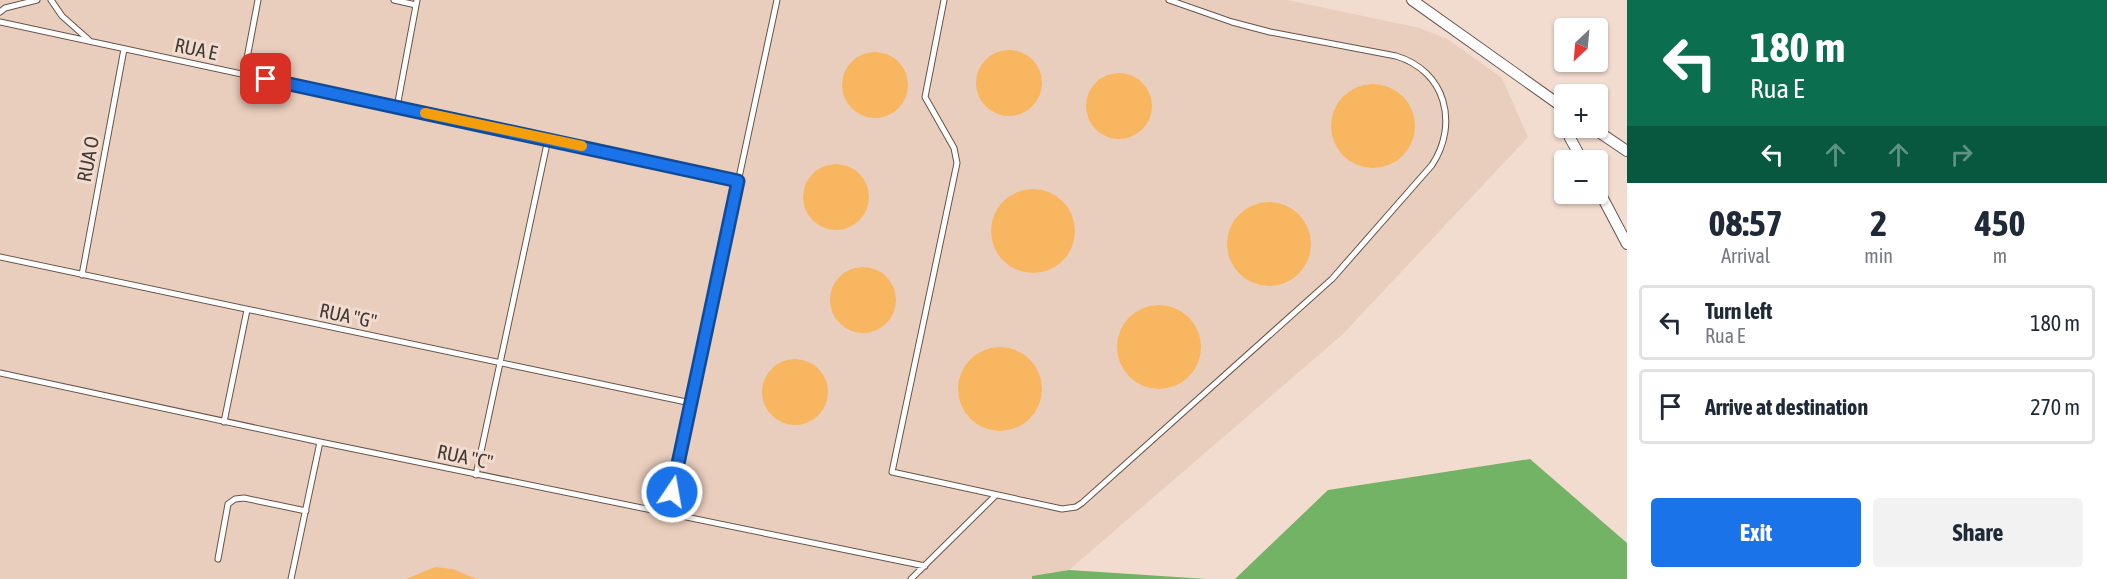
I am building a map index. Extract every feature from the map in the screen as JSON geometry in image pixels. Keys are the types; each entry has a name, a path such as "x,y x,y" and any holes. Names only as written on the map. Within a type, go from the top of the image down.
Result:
{"street":[{"path":"1412,0 1554,103"},
{"path":"1608,138 1627,151"},
{"path":"1606,204 1627,244"}],"lane":[{"path":"0,12 4,8 37,0"},
{"path":"51,0 62,16 90,41"},
{"path":"244,74 258,0"},
{"path":"394,0 416,3 397,107"},
{"path":"667,514 777,0"},
{"path":"944,0 925,97 954,148 957,163 892,472 1062,509 1076,507 1082,503 1332,279 1420,180 1437,158 1443,143 1447,120 1440,91 1427,71 1413,61 1261,30 1169,0"},
{"name":"RUA E","path":"0,22 738,181"},
{"name":"RUA O","path":"82,275 124,49"},
{"path":"476,475 548,139"},
{"name":"RUA \"G\"","path":"0,257 691,403"},
{"path":"224,422 247,309"},
{"name":"RUA \"C\"","path":"0,373 476,475 924,566"},
{"path":"291,579 320,442"},
{"path":"911,579 996,495"},
{"path":"218,559 228,504 235,499 244,498 306,511"}],"shaded area":[{"path":"0,0 1287,0 1420,28 1449,40 1502,78 1528,137 1343,334 1069,570 1032,576 1032,579 0,579"}],"green space":[{"path":"1530,459 1627,543 1627,579 1235,579 1328,490"},
{"path":"1069,570 1207,579 1032,579 1032,576"}],"building":[{"path":"1002,50 1016,50 1028,55 1037,64 1042,83 1040,96 1033,107 1016,116 1002,116 990,111 981,102 976,90 976,76 981,64 990,55"},
{"path":"868,52 882,52 894,57 903,66 908,85 906,98 899,109 882,118 868,118 856,113 847,104 842,92 842,78 847,66 856,57"},
{"path":"1112,73 1126,73 1138,78 1147,87 1152,106 1150,119 1143,130 1126,139 1112,139 1100,134 1091,125 1086,113 1086,99 1091,87 1100,78"},
{"path":"1365,84 1381,84 1397,91 1408,102 1415,118 1412,142 1403,156 1381,168 1365,168 1349,161 1338,150 1331,134 1331,118 1338,102 1349,91"},
{"path":"829,164 843,164 855,169 864,178 869,197 867,210 860,221 843,230 829,230 817,225 808,216 803,204 803,190 808,178 817,169"},
{"path":"1025,189 1041,189 1057,196 1068,207 1075,223 1072,247 1063,261 1041,273 1025,273 1009,266 998,255 991,239 991,223 998,207 1009,196"},
{"path":"1261,202 1277,202 1293,209 1304,220 1311,236 1308,260 1299,274 1277,286 1261,286 1245,279 1234,268 1227,252 1227,236 1234,220 1245,209"},
{"path":"856,267 870,267 882,272 891,281 896,300 894,313 887,324 870,333 856,333 844,328 835,319 830,307 830,293 835,281 844,272"},
{"path":"1151,305 1167,305 1183,312 1194,323 1201,339 1198,363 1189,377 1167,389 1151,389 1135,382 1124,371 1117,355 1117,339 1124,323 1135,312"},
{"path":"992,347 1008,347 1024,354 1035,365 1042,381 1039,405 1030,419 1008,431 992,431 976,424 965,413 958,397 958,381 965,365 976,354"},
{"path":"788,359 802,359 814,364 823,373 828,392 826,405 819,416 802,425 788,425 776,420 767,411 762,399 762,385 767,373 776,364"},
{"path":"435,567 453,569 476,579 406,579"}],"slow traffic":[{"path":"425,113 582,146"}],"route":[{"path":"266,79 738,181 672,492"}]}
